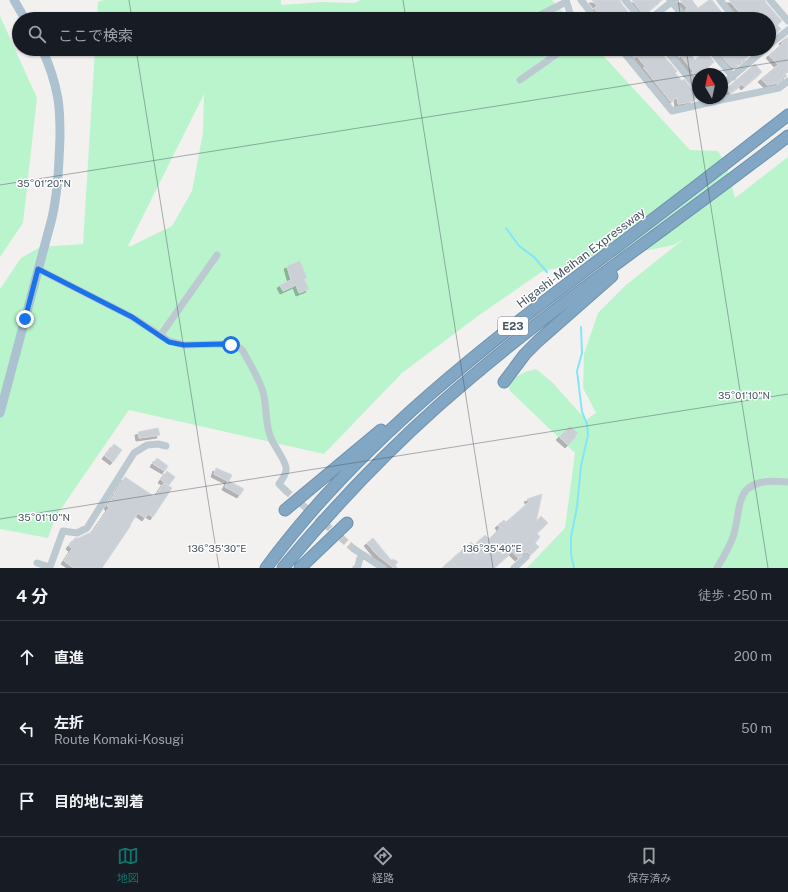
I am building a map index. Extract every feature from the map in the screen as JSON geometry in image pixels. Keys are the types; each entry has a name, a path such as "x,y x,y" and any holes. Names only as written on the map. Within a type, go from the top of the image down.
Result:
{"highway":[{"name":"Higashi-Meihan Expressway","path":"266,568 298,527 361,459 423,400 467,362 562,288 788,116"},
{"name":"E23","path":"283,568 341,500 371,468 439,405 577,293 788,136"},
{"path":"504,382 525,354 538,341 669,225"},
{"path":"285,510 442,380 467,362"},
{"path":"300,568 347,523"}],"main road":[{"path":"14,0 21,12"},
{"path":"0,413 56,197 60,145 60,119 58,97 45,56"}],"street":[{"path":"581,0 590,12"},
{"path":"625,0 635,12"},
{"path":"720,0 729,12"},
{"path":"770,0 788,21"},
{"path":"546,12 566,1 570,12"},
{"path":"659,12 672,1 681,12"},
{"path":"776,39 788,30"},
{"path":"520,80 554,56"},
{"path":"627,56 672,111 692,104"},
{"path":"672,56 692,81"},
{"path":"716,56 733,77"},
{"path":"728,81 756,56"},
{"path":"728,96 779,88 788,81"},
{"path":"160,336 217,255"},
{"path":"38,269 132,317 169,342 184,345 223,344 236,346 244,351 263,391 270,437 286,467 285,475 279,484 285,490"},
{"path":"37,563 50,566 63,530 77,533 87,528 134,453 147,445 158,444 166,446"},
{"path":"717,568 733,537 740,500 746,490 753,484 762,482 788,482"},
{"path":"354,549 383,568"},
{"path":"359,567 361,554"},
{"path":"514,568 526,557"}],"green space":[{"path":"104,0 281,0 281,5 322,2 354,3 361,0 552,0 563,12 97,12 98,2"},
{"path":"0,16 12,43 12,56 18,56 37,98 23,223 0,257"},
{"path":"95,56 603,56 690,150 718,151 727,167 735,198 788,157 788,568 527,568 565,528 575,453 510,391 510,380 525,372 536,369 552,382 586,420 596,413 583,388 584,354 598,313 626,285 685,238 674,245 543,271 478,316 402,373 324,454 129,410 56,516 48,538 0,529 0,289 21,258 40,247 83,244","holes":["204,94 203,133 192,191 172,226 131,246 128,246"]}],"building":[{"path":"592,0 620,0 628,12 597,12 594,8 597,6"},
{"path":"632,0 662,0 648,12 642,12"},
{"path":"680,0 692,0 698,8 709,0 712,0 721,12 687,12 685,10 687,8"},
{"path":"729,0 765,0 774,12 739,12"},
{"path":"776,14 782,21 777,25 781,29 776,33"},
{"path":"787,37 788,72 785,74 787,76 777,83 767,85 761,79 778,65 770,56 776,56 776,49 783,43 782,41"},
{"path":"637,56 664,56 677,71 675,73 682,81 684,79 692,89 692,100 678,104 677,97 671,102 644,68 645,66"},
{"path":"681,56 692,56 695,60 700,56 710,56 714,62 707,68 692,68 692,70"},
{"path":"722,56 748,57 733,68 732,66 731,67"},
{"path":"755,64 762,72 744,87 742,84 730,93 728,87"},
{"path":"300,261 307,278 304,279 309,289 299,293 296,285 283,291 280,285 291,280 287,266"},
{"path":"570,426 578,433 568,445 559,437"},
{"path":"158,428 160,435 139,438 138,432"},
{"path":"114,444 122,450 113,462 105,456"},
{"path":"157,458 168,466 165,471 153,464"},
{"path":"216,468 232,475 229,481 244,489 240,495 225,487 228,481 214,474"},
{"path":"167,471 175,477 169,485 161,480"},
{"path":"125,477 155,497 164,483 172,488 153,517 148,514 145,518 138,513 102,568 74,568 64,561 72,549 69,546 75,538 79,538 89,533 91,534 109,508 107,506"},
{"path":"542,494 536,522 541,516 548,523 537,533 540,537 535,543 539,547 530,555 528,552 525,552 518,558 512,552 494,568 442,568 471,542 474,545 485,535 489,539 500,528 498,525 504,520 506,522 529,502 527,499"},
{"path":"373,538 391,560 393,559 398,562 395,565 397,568 394,568 377,555 367,543"}],"waterway":[{"path":"506,228 519,246 534,257 547,272"},
{"path":"574,568 571,554 571,537 577,507 581,466 588,435 587,424 582,412 577,371 582,353 581,327"}],"tunnel":[{"path":"285,490 354,549"}],"route":[{"path":"25,319 38,269 132,317 169,342 184,345 231,345"}]}
